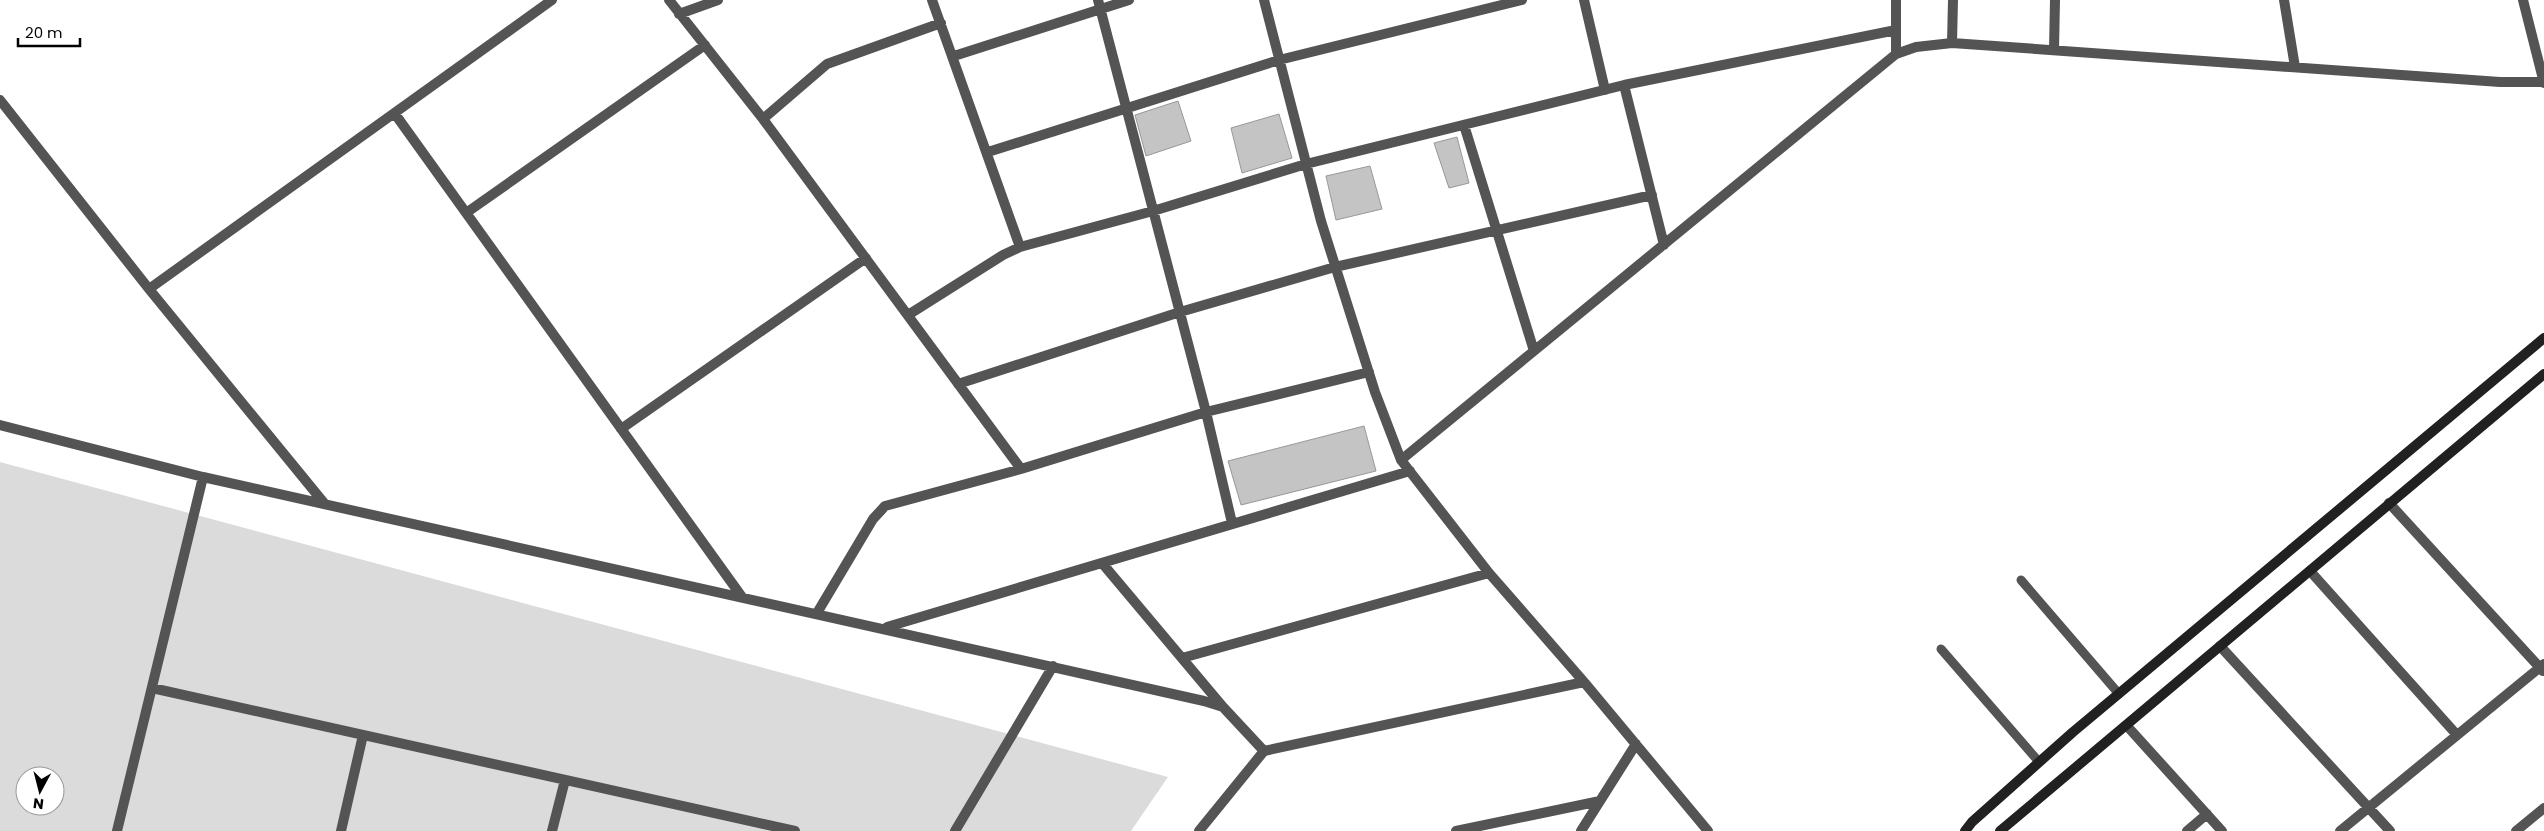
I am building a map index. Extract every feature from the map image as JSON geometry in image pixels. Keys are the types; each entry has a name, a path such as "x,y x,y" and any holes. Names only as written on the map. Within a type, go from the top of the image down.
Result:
{"street":[{"path":"149,289 552,0"},
{"path":"668,0 763,119 1021,469"},
{"path":"680,14 718,0"},
{"path":"932,0 954,56 1020,247"},
{"path":"954,56 1099,4 1129,0"},
{"path":"1264,0 1306,164 1335,266 1369,372 1401,460 1489,574 1584,682 1708,831"},
{"path":"988,152 1279,60 1522,0"},
{"path":"1584,0 1605,90"},
{"path":"1896,0 1896,54"},
{"path":"1952,43 1953,0"},
{"path":"2054,50 2055,0"},
{"path":"2284,0 2295,67"},
{"path":"1401,460 1896,54 1916,47 1952,43 2500,82 2544,82 2523,0"},
{"path":"1099,4 1206,412 1232,523"},
{"path":"763,119 827,64 941,23"},
{"path":"908,315 1003,255 1020,247 1153,211 1306,164 1624,85 1896,30"},
{"path":"466,213 705,45"},
{"path":"1624,85 1664,244"},
{"path":"0,100 149,289 324,503"},
{"path":"395,114 742,597"},
{"path":"1464,125 1534,351"},
{"path":"958,384 1180,312 1335,266 1652,195"},
{"path":"621,428 866,258"},
{"path":"1965,831 1972,822 2039,762 2544,338"},
{"path":"817,613 873,519 886,506 1021,469 1206,412 1369,372"},
{"path":"2000,831 2544,374"},
{"path":"0,425 203,477 1053,666 1224,707"},
{"path":"884,628 1410,471"},
{"path":"117,831 203,477"},
{"path":"2340,831 2457,735 2543,668 2389,503"},
{"path":"1102,563 1224,707 1264,750"},
{"path":"2310,571 2457,735"},
{"path":"1182,658 1489,574"},
{"path":"2220,646 2390,831"},
{"path":"955,831 1053,666"},
{"path":"1200,831 1264,750 1584,682"},
{"path":"152,688 565,780 772,829 795,831"},
{"path":"2127,726 2222,831"},
{"path":"341,831 363,735"},
{"path":"1581,831 1636,744"},
{"path":"552,831 565,780"},
{"path":"1456,831 1600,801"},
{"path":"2516,831 2529,827 2544,808"},
{"path":"2187,831 2206,814"}],"lane":[{"path":"2021,580 2119,694"},
{"path":"1941,649 2039,762"}],"shaded area":[{"path":"0,462 1168,777 1131,831 0,831"}],"building":[{"path":"1178,101 1191,141 1146,156 1135,115"},
{"path":"1279,114 1292,158 1242,173 1231,128"},
{"path":"1457,137 1469,183 1449,188 1434,143"},
{"path":"1370,166 1382,209 1336,220 1326,176"},
{"path":"1364,426 1376,471 1241,505 1228,461"}]}
